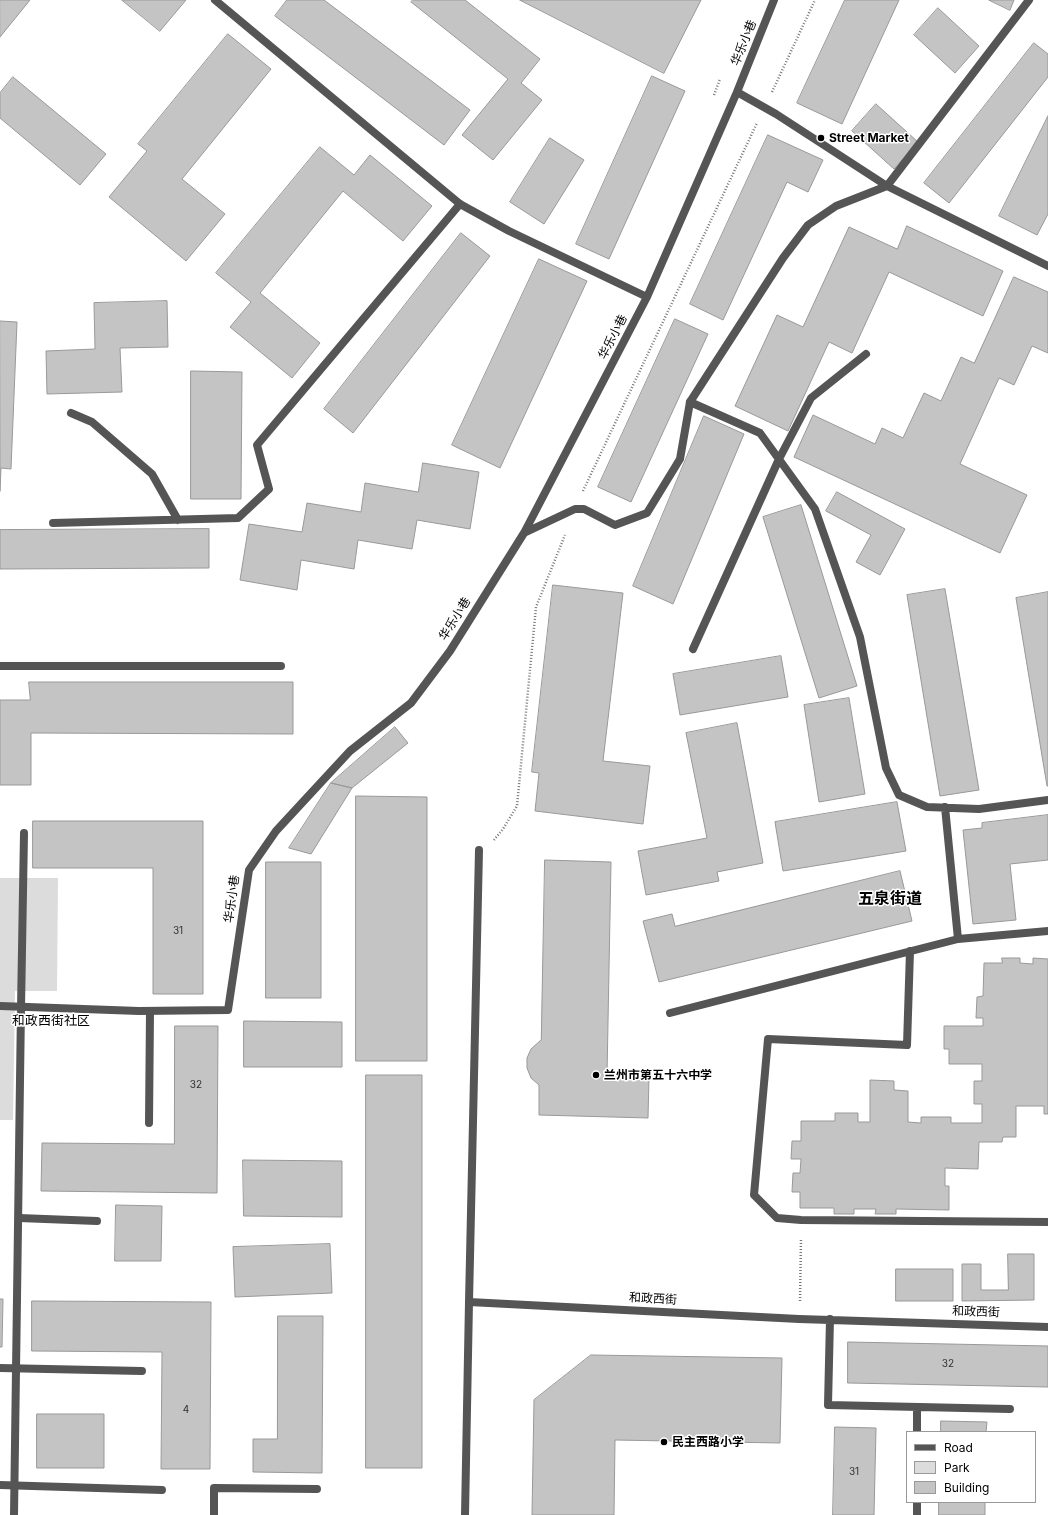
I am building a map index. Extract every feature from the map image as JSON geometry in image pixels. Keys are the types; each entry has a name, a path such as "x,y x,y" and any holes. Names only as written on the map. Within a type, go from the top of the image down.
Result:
{"street":[{"path":"216,0 460,204 509,231 648,297"},
{"name":"华乐小巷","path":"0,1006 21,1008 150,1011 228,1010 249,870 276,831 350,751 411,704 450,651 524,533 648,297 737,92 774,0"},
{"path":"524,533 575,509 584,509 615,525 647,513 680,459 690,402 783,258 808,225 836,206 887,186 1029,0"},
{"path":"737,92 887,186 1048,266"},
{"path":"53,523 238,518 269,489 257,445 460,204"},
{"path":"693,650 779,459 811,398 866,354"},
{"path":"690,402 760,433 815,509 860,637 886,768 898,795 927,807 979,809 1048,800"},
{"path":"71,413 92,422 152,474 178,520"},
{"path":"0,666 281,666"},
{"path":"944,807 958,939"},
{"path":"14,1515 24,833"},
{"path":"465,1515 479,850"},
{"path":"670,1013 958,939 1048,932"},
{"path":"910,951 907,1045 768,1039 754,1195 777,1218 801,1220 1048,1222"},
{"path":"149,1123 150,1011"},
{"path":"19,1218 97,1221"},
{"name":"和政西街","path":"469,1302 799,1319 1048,1327"},
{"path":"830,1319 828,1405 1010,1410"},
{"path":"0,1368 142,1371"},
{"path":"917,1407 917,1431"},
{"path":"0,1485 162,1490"},
{"path":"214,1515 214,1488 317,1489"},
{"path":"917,1503 917,1515"}],"path":[{"path":"479,850 490,845 503,829 517,806 536,608 575,509 815,0"},
{"path":"711,101 724,72"},
{"path":"799,1319 801,1220"}],"green space":[{"path":"0,878 58,878 57,991 15,991 13,1120 0,1120"}],"building":[{"path":"0,0 30,0 0,37"},
{"path":"122,0 186,0 160,31"},
{"path":"287,0 324,0 470,110 444,145 275,16"},
{"path":"413,0 465,0 540,59 521,83 542,100 493,160 462,135 508,79 411,2"},
{"path":"520,0 701,0 664,73"},
{"path":"845,0 899,0 842,124 797,103"},
{"path":"989,0 1014,0 1010,10"},
{"path":"938,8 979,46 955,73 914,35"},
{"path":"228,34 271,69 182,179 225,214 186,261 109,197 147,151 138,144"},
{"path":"1034,43 1048,54 1048,77 949,203 924,183"},
{"path":"652,76 685,91 609,259 576,244"},
{"path":"13,77 106,154 80,185 0,118 0,93"},
{"path":"876,104 918,142 894,169 852,131"},
{"path":"1048,116 1048,214 1037,235 999,216"},
{"path":"768,135 823,160 808,192 787,182 723,320 690,304"},
{"path":"550,138 584,160 544,224 510,202"},
{"path":"320,147 354,175 370,155 432,206 403,241 343,191 260,293 320,343 292,378 230,327 251,302 216,273"},
{"path":"907,226 1003,271 983,316 889,272 852,353 829,342 788,431 735,406 777,315 803,327 849,227 897,249"},
{"path":"461,233 490,256 353,433 324,409"},
{"path":"539,259 587,281 500,468 452,445"},
{"path":"1014,277 1048,292 1048,353 1032,346 1014,385 999,378 960,464 1027,495 1000,553 794,457 813,415 875,444 882,428 903,438 924,393 941,401 961,357 974,363"},
{"path":"167,301 168,347 120,348 122,392 47,394 46,351 95,349 94,303"},
{"path":"675,319 708,334 631,502 598,487"},
{"path":"0,321 17,322 11,469 1,468 0,491"},
{"path":"191,371 242,372 241,499 191,499"},
{"path":"704,416 744,434 673,604 633,586"},
{"path":"423,463 479,472 470,529 417,520 412,549 358,540 354,569 301,560 297,590 240,580 249,524 302,532 307,503 361,512 365,483 418,492"},
{"path":"837,492 905,529 880,575 856,562 871,535 826,511"},
{"path":"801,505 857,686 819,698 763,517"},
{"path":"209,529 209,568 0,569 0,530"},
{"path":"553,585 623,593 603,761 650,766 643,824 535,811 539,773 532,772"},
{"path":"945,589 979,790 940,796 907,595"},
{"path":"1048,592 1048,786 1047,786 1016,598"},
{"path":"781,656 788,697 680,715 673,674"},
{"path":"29,682 293,682 293,734 31,733 31,785 0,785 0,700 30,700"},
{"path":"849,698 865,794 819,802 804,705"},
{"path":"737,723 763,863 717,872 719,881 646,895 638,851 707,838 686,733"},
{"path":"395,727 408,743 352,788 331,783"},
{"path":"331,783 352,788 311,854 289,848"},
{"path":"356,796 427,797 427,1061 356,1061"},
{"path":"897,802 906,851 783,871 775,822"},
{"path":"1048,815 1048,860 1010,864 1016,920 973,924 963,830 982,828 982,823"},
{"path":"33,821 203,821 203,994 153,994 153,868 33,868"},
{"path":"545,860 611,862 607,1076 649,1077 648,1118 539,1115 539,1085 531,1078 527,1068 527,1058 531,1049 541,1040"},
{"path":"266,862 321,862 321,998 266,998"},
{"path":"900,871 912,921 659,982 643,921 672,914 675,926"},
{"path":"1002,958 1020,958 1020,963 1033,964 1033,958 1048,959 1048,1114 1044,1114 1044,1106 1016,1106 1016,1137 1003,1137 1002,1142 979,1142 978,1169 945,1168 945,1186 949,1186 949,1210 896,1209 896,1214 875,1214 876,1209 854,1209 854,1214 834,1214 834,1208 800,1208 800,1192 792,1192 793,1173 800,1173 801,1159 791,1159 792,1141 801,1141 801,1121 835,1121 835,1113 858,1113 858,1122 870,1122 870,1080 894,1081 894,1090 908,1091 908,1122 921,1123 921,1117 951,1117 951,1123 982,1123 982,1104 974,1104 974,1081 982,1081 982,1064 949,1064 949,1049 944,1049 944,1026 983,1026 983,1018 976,1018 977,997 983,996 984,963 1002,963"},
{"path":"244,1021 342,1022 342,1067 244,1067"},
{"path":"175,1026 218,1026 217,1193 41,1191 42,1143 174,1144"},
{"path":"366,1075 422,1075 422,1468 366,1468"},
{"path":"243,1160 342,1161 342,1217 244,1216"},
{"path":"116,1205 162,1206 161,1261 115,1261"},
{"path":"330,1244 332,1293 235,1297 233,1247"},
{"path":"1008,1254 1034,1254 1034,1300 962,1301 962,1264 981,1264 981,1290 1008,1290"},
{"path":"896,1269 953,1269 953,1301 896,1301"},
{"path":"0,1299 3,1299 2,1347 0,1347"},
{"path":"32,1301 211,1302 210,1469 161,1469 162,1352 32,1351"},
{"path":"278,1316 323,1316 322,1473 253,1472 253,1439 277,1439"},
{"path":"848,1342 1048,1346 1048,1387 848,1383"},
{"path":"591,1355 782,1358 780,1443 615,1440 614,1515 532,1515 534,1400"},
{"path":"37,1414 104,1414 104,1468 37,1468"},
{"path":"941,1421 987,1422 986,1431 941,1431"},
{"path":"835,1427 876,1428 874,1515 833,1515"},
{"path":"939,1503 985,1503 985,1515 939,1515"}],"place":[{"name":"Street Market","path":"821,138"},
{"name":"兰州市第五十六中学","path":"596,1075"},
{"name":"民主西路小学","path":"664,1442"}],"district":[{"name":"五泉街道","path":"890,899"},
{"name":"和政西街社区","path":"51,1021"}]}
